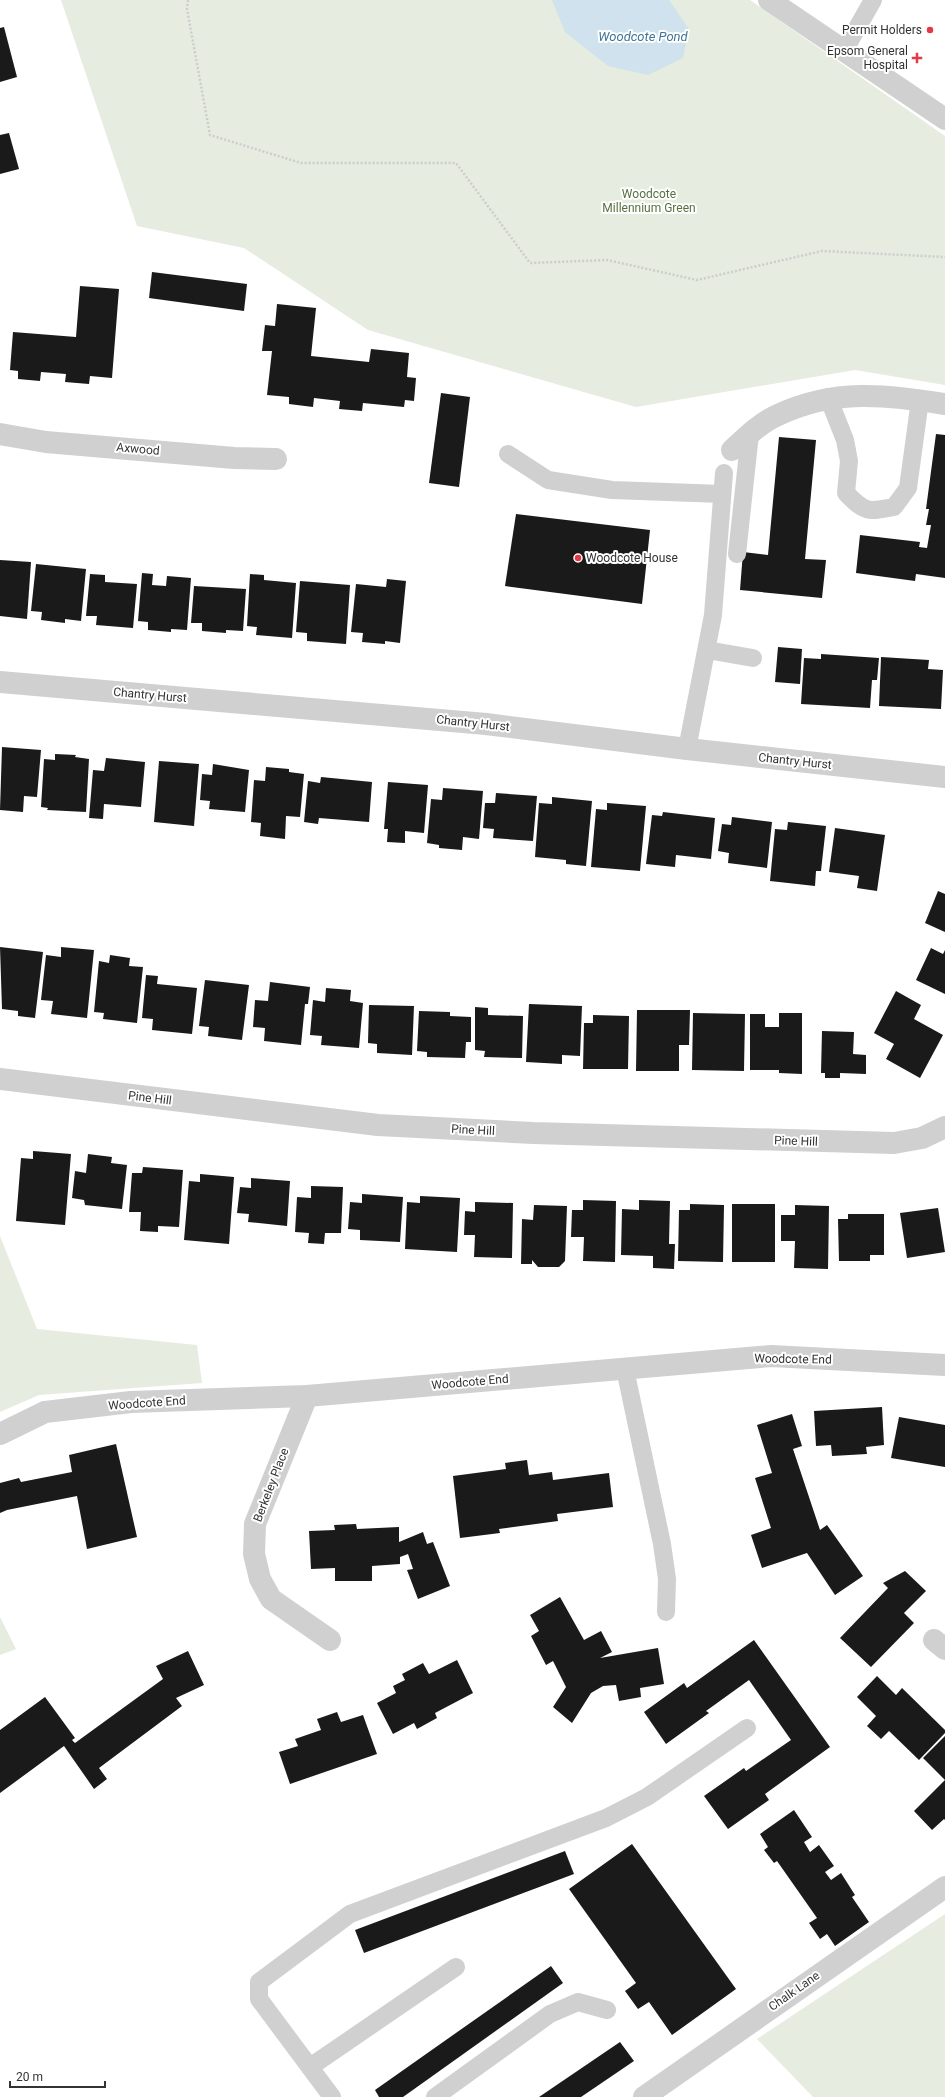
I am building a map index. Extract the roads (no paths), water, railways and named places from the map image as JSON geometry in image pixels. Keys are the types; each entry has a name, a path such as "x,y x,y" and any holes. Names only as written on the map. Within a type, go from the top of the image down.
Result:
{"street":[{"path":"769,0 945,119"},
{"path":"732,450 750,434 777,415 828,397 858,394 945,404"},
{"name":"Axwood","path":"0,434 46,442 234,458 276,459"},
{"name":"Chantry Hurst","path":"0,682 486,724 687,749 945,777"},
{"name":"Pine Hill","path":"0,1078 378,1125 533,1133 894,1143 922,1138 945,1127"},
{"name":"Woodcote End","path":"0,1434 45,1412 131,1402 307,1396 771,1356 945,1365"},
{"name":"Berkeley Place","path":"307,1396 255,1524 254,1554 260,1579 271,1599 330,1640"},
{"name":"Chalk Lane","path":"644,2097 945,1887"}],"lane":[{"path":"844,51 873,0"},
{"path":"828,397 844,440 849,461 846,493 860,508 874,511 894,506 908,488 920,400"},
{"path":"737,554 750,434"},
{"path":"508,454 548,480 612,490 722,494"},
{"path":"687,749 714,615 724,473"},
{"path":"706,650 753,658"},
{"path":"625,1369 662,1544 667,1578 666,1612"},
{"path":"332,2097 259,1999 258,1982 350,1914 606,1818 647,1797 747,1728"},
{"path":"310,2067 456,1967"},
{"path":"435,2097 550,2014 578,2002 607,2010"}],"water":[{"name":"Woodcote Pond","path":"552,0 669,0 689,29 683,58 648,75 608,66 565,32"}],"place":[{"name":"Permit Holders","path":"930,30"},
{"name":"Epsom General Hospital","path":"917,58"},
{"name":"Woodcote House","path":"578,558"}],"park label":[{"name":"Woodcote Millennium Green","path":"649,201"}]}
